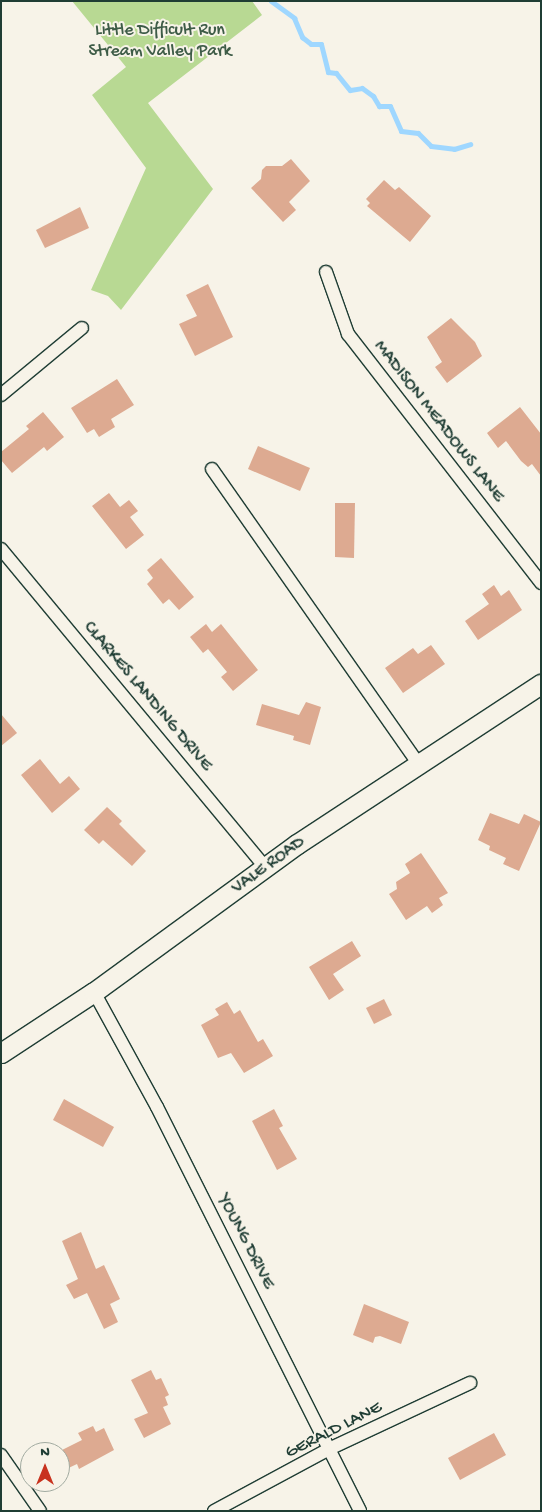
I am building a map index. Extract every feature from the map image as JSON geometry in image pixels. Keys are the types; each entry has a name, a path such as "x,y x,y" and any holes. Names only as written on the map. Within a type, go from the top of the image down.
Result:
{"main road":[{"name":"VALE ROAD","path":"1,1053 94,992 265,867 418,763 541,684"}],"street":[{"name":"MADISON MEADOWS LANE","path":"326,272 348,334 541,583"},
{"path":"1,395 82,328"},
{"path":"212,469 418,763"},
{"name":"CLARKES LANDING DRIVE","path":"1,549 265,867"},
{"name":"YOUNG DRIVE","path":"94,992 157,1107 360,1511"},
{"name":"GERALD LANE","path":"214,1511 329,1450 470,1382"},
{"path":"1,1455 40,1511"}],"green space":[{"name":"Little Difficult Run Stream Valley Park","path":"72,1 252,1 262,15 148,103 213,189 121,310 108,296 91,290 146,168 92,95 126,67"}],"building":[{"path":"291,159 310,181 289,202 296,210 283,222 251,188 261,179 262,170 266,166 282,166"},
{"path":"384,180 395,190 399,187 431,216 410,242 367,206 370,203 366,199"},
{"path":"80,207 89,228 45,248 36,230"},
{"path":"208,284 233,337 195,356 179,324 197,316 186,295"},
{"path":"451,318 475,342 482,356 447,383 435,367 442,362 427,337"},
{"path":"117,379 134,405 111,419 115,427 99,437 94,429 87,433 71,408"},
{"path":"520,407 541,434 541,476 532,464 528,467 521,461 506,441 498,448 487,433"},
{"path":"43,412 64,437 47,451 44,447 12,473 1,460 1,452 29,429 26,426"},
{"path":"258,446 310,468 300,491 248,469"},
{"path":"109,493 120,507 129,500 138,511 130,517 144,535 126,549 92,506"},
{"path":"335,503 355,503 354,558 335,557"},
{"path":"161,558 194,597 179,610 169,599 163,604 147,584 153,578 147,570"},
{"path":"494,585 501,596 509,590 522,610 478,640 465,621 489,604 482,594"},
{"path":"206,624 212,632 221,624 258,670 233,691 221,677 227,672 208,649 203,653 190,637"},
{"path":"431,645 445,664 403,693 385,668 413,648 418,654"},
{"path":"306,702 321,707 310,745 293,740 294,736 256,725 262,704 299,715"},
{"path":"1,714 17,733 1,746"},
{"path":"40,759 60,784 69,776 80,789 52,813 21,775"},
{"path":"107,807 122,821 119,824 146,851 132,866 103,840 99,844 84,830"},
{"path":"490,813 519,824 524,814 541,822 519,871 503,864 506,858 489,850 490,846 478,840"},
{"path":"421,853 448,893 439,898 443,905 432,913 427,906 406,920 389,894 397,889 396,882 410,873 405,864"},
{"path":"352,941 361,956 333,974 344,990 329,1000 309,967"},
{"path":"384,999 392,1015 374,1024 366,1008"},
{"path":"227,1002 234,1014 240,1010 258,1042 263,1039 273,1056 244,1073 231,1053 218,1058 201,1025 219,1015 215,1009"},
{"path":"64,1099 114,1127 103,1147 53,1120"},
{"path":"274,1109 283,1126 279,1128 297,1159 277,1170 252,1121"},
{"path":"81,1232 96,1269 104,1265 120,1299 110,1304 118,1322 104,1329 87,1293 74,1299 66,1285 78,1279 62,1241"},
{"path":"364,1304 409,1322 401,1344 380,1336 375,1337 373,1343 353,1335"},
{"path":"151,1370 156,1380 161,1378 169,1395 165,1397 168,1405 163,1407 171,1424 144,1438 134,1419 148,1413 131,1380"},
{"path":"93,1426 96,1432 104,1428 114,1450 79,1469 77,1464 70,1467 70,1446 82,1440 78,1433"},
{"path":"494,1433 506,1455 460,1480 448,1458"}],"waterway":[{"path":"271,1 294,18 302,37 311,44 321,44 328,72 336,73 350,90 362,88 373,96 379,106 390,106 401,131 418,133 431,146 454,149 470,144"}]}
